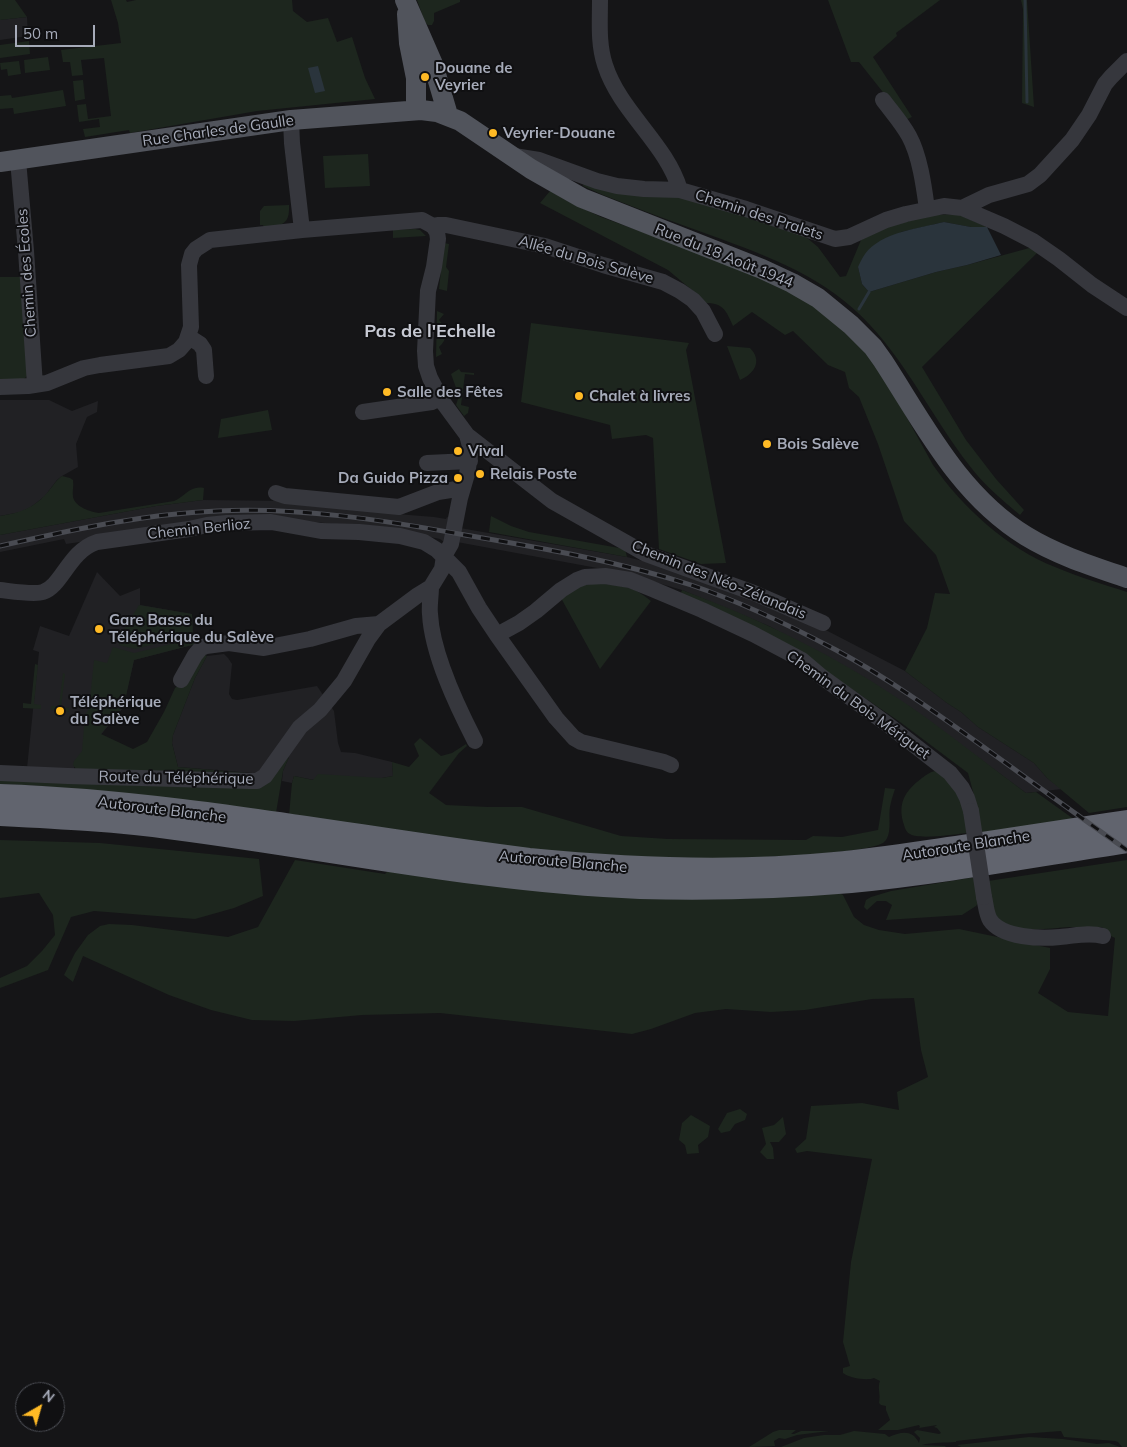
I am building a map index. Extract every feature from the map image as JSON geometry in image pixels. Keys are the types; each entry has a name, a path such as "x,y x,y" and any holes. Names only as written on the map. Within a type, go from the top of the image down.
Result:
{"highway":[{"name":"Autoroute Blanche","path":"0,796 69,799 175,810 530,860 692,870 736,870 835,864 1127,822"},
{"name":"Autoroute Blanche","path":"0,814 165,826 516,877 639,887 740,888 846,881 1127,841"}],"main road":[{"path":"405,2 409,44 416,78 416,110"},
{"path":"405,2 433,64 442,114"},
{"name":"Rue Charles de Gaulle","path":"9,161 291,120 416,110 442,114"},
{"name":"Rue du 18 Août 1944","path":"442,114 465,124 550,181 582,198 762,269 818,298 851,324 873,347 941,452 969,488 986,506 1025,535 1052,550 1127,578"}],"street":[{"path":"600,0 599,39 605,66 622,98 668,164 680,190"},
{"path":"962,208 989,195 1028,184 1040,175 1072,140 1089,115 1105,84 1127,61"},
{"path":"884,100 912,142 928,209"},
{"path":"291,120 302,230"},
{"name":"Chemin des Pralets","path":"510,155 540,160 616,186 680,190 746,209 835,239 849,237 896,216 944,206 962,208 1034,241 1092,285 1127,308"},
{"name":"Chemin des Écoles","path":"9,161 27,257 35,385"},
{"name":"Allée du Bois Salève","path":"189,337 191,327 189,265 192,254 210,240 418,219 428,222 433,226 446,226 545,246 663,282 693,300 703,310 715,334"},
{"path":"433,226 437,232 438,239 428,291 425,352 428,371 439,394 467,435 471,450 451,544 444,556 442,570 431,588 430,615 436,647 458,706 475,741"},
{"path":"0,387 35,385 57,380 84,368 169,356 183,346 189,337 200,344 204,350 206,376"},
{"path":"363,412 432,402 439,394"},
{"name":"Chemin des Néo-Zélandais","path":"467,435 552,501 646,554 754,592 823,623"},
{"path":"427,463 470,461"},
{"path":"276,493 285,496 399,507 438,492 464,488"},
{"name":"Chemin Berlioz","path":"0,590 44,592 53,585 79,552 96,542 227,523 271,522 321,531 400,536 424,542 444,556"},
{"path":"444,556 459,572 479,608 556,718 574,738 581,742 664,762 671,766"},
{"name":"Chemin du Bois Mériguet","path":"497,635 519,623 577,580 585,577 605,576 630,580 650,588 768,642 802,660 946,769 955,778 967,798 971,811 987,913 992,922 1000,929 1010,933 1050,937 1085,934 1103,936"},
{"path":"181,680 201,648 206,646 230,643 264,648 310,639 356,626 379,624 418,595 431,588"},
{"name":"Route du Téléphérique","path":"0,773 256,781 268,772 300,727 320,710 344,681 368,639 379,624"}],"shaded area":[{"path":"0,0 15,0 27,17 0,20"},
{"path":"111,0 126,0 127,2 136,0 292,0 293,11 307,22 328,18 337,42 352,37 365,78 375,99 257,111 130,133 129,130 85,137 83,129 100,127 99,119 79,122 77,105 86,104 88,119 111,116 104,58 81,60 83,75 72,76 70,62 63,62 61,50 121,43 118,23"},
{"path":"417,0 460,0 460,2 434,13 432,25 428,25 425,22"},
{"path":"828,0 940,0 896,33 897,36 873,57 912,117 905,120 859,62 851,62"},
{"path":"1021,0 1027,0 1034,107 1022,103 1023,9"},
{"path":"27,17 28,36 0,40 0,20"},
{"path":"29,41 30,54 0,58 0,45"},
{"path":"48,57 50,70 25,73 24,60"},
{"path":"19,61 21,74 8,76 7,69 1,70 0,63"},
{"path":"318,66 325,91 315,93 308,68"},
{"path":"83,80 85,99 75,101 73,81"},
{"path":"63,90 66,106 14,114 13,108 0,109 0,96 11,95 12,98"},
{"path":"368,154 370,186 325,188 323,156"},
{"path":"584,183 688,194 801,233 818,247 840,277 846,276 861,240 876,230 931,215 957,214 987,227 971,227 944,222 901,232 858,267 862,284 869,292 936,272 1033,247 1040,250 922,367 966,440 996,479 1024,510 1020,515 980,479 956,448 884,341 853,308 835,294 816,281 775,260 603,195 583,186"},
{"path":"550,191 601,217 741,268 771,281 831,316 879,367 933,465 958,496 987,525 1037,559 1073,574 1127,592 1127,807 1089,813 1047,778 1034,763 978,727 961,712 905,671 927,628 935,593 950,594 936,555 904,521 878,444 859,397 849,388 845,372 828,365 793,331 785,335 752,312 733,326 723,308 716,304 705,303 668,270 540,203"},
{"path":"289,205 286,221 280,225 264,228 263,225 260,225 260,211 264,206"},
{"path":"944,222 971,227 987,227 1001,255 869,292 862,284 858,267 872,247 901,232"},
{"path":"393,230 420,230 426,236 393,238"},
{"path":"444,243 449,244 446,267 449,271 447,291 439,289"},
{"path":"0,277 25,277 30,373 24,379 0,379"},
{"path":"437,311 444,314 439,320 446,334 444,341 439,347 442,354 436,357"},
{"path":"531,323 689,343 686,350 726,563 701,564 659,549 653,438 646,435 612,439 610,425 521,402"},
{"path":"727,346 750,348 756,358 753,371 740,380"},
{"path":"459,369 461,372 474,373 474,375 465,374 461,405 469,407 468,413 464,416 456,405 459,396 451,374"},
{"path":"0,400 49,400 72,411 98,401 97,412 87,417 76,444 78,467 57,480 45,496 31,507 21,512 0,516"},
{"path":"268,410 272,430 218,438 221,419"},
{"path":"62,476 73,480 73,497 77,504 99,513 174,501 192,489 199,487 204,488 203,500 156,506 0,535 0,516 19,512 30,507 41,499"},
{"path":"203,500 287,501 397,514 451,518 444,542 440,539 397,530 273,518 183,527 66,544 64,539 0,552 0,535 156,506"},
{"path":"491,516 529,532 625,549 627,557 489,532"},
{"path":"460,528 627,557 667,567 818,626 905,671 961,712 978,727 1034,763 1047,778 1062,789 1026,793 910,707 769,626 682,590 624,573 457,542"},
{"path":"97,572 120,596 140,588 140,605 192,614 193,638 196,644 134,660 123,708 74,767 74,770 27,768 39,652 33,650 40,626 69,636"},
{"path":"597,583 632,589 651,601 600,669 561,598 580,586"},
{"path":"682,590 771,627 857,672 926,717 1026,793 1036,792 1075,820 980,834 978,810 968,773 900,722 824,670 680,595"},
{"path":"139,605 192,614 193,638 183,637 135,649 119,645 123,631"},
{"path":"188,640 196,644 134,660 124,705 101,734 133,749 147,742 175,688 189,676 203,654 207,656 195,678 173,735 172,743 178,767 259,774 78,772 73,765 82,751 85,715 89,709 94,660 107,663 113,647 134,653"},
{"path":"224,654 232,664 229,694 232,699 237,700 317,686 334,711 341,752 355,753 392,762 393,776 314,780 294,776 292,783 282,781 283,771 289,757 272,776 178,767 172,743 173,735 195,678 207,656"},
{"path":"35,664 38,665 34,704 41,705 41,709 23,708 23,703 31,704"},
{"path":"63,673 65,674 61,707 69,708 69,712 51,710 51,706 59,706"},
{"path":"420,738 441,756 452,753 466,744 467,746 459,753 429,793 446,805 522,807 621,836 668,839 806,840 813,836 842,837 878,830 885,788 895,789 890,807 888,836 883,843 868,848 845,851 771,857 672,858 540,850 289,815 294,776 313,780 318,774 382,778 393,776 392,762 409,767 419,756 414,744"},
{"path":"289,757 283,771 276,813 42,786 0,784 0,778 256,786"},
{"path":"935,771 939,772 960,794 968,833 921,837 910,834 906,830 901,810 904,798 916,783"},
{"path":"0,840 100,843 259,859 263,896 234,908 195,919 94,911 71,917 48,970 0,988 0,978 27,966 55,935 53,915 39,893 0,898"},
{"path":"295,860 385,874 389,870 664,899 742,899 839,893 843,895 854,917 864,925 879,930 905,934 959,929 1050,948 1050,969 1038,993 1068,1012 1108,1016 1115,938 1109,935 1102,927 1020,929 1010,926 1002,922 994,913 988,881 1127,860 1127,1447 1122,1447 1115,1441 1064,1437 1061,1431 922,1445 945,1447 781,1447 804,1438 840,1435 854,1431 885,1434 889,1437 906,1433 913,1435 919,1443 920,1438 914,1432 917,1430 941,1433 934,1427 937,1425 919,1428 919,1425 898,1430 878,1430 890,1420 886,1406 879,1403 880,1381 874,1378 854,1378 843,1373 843,1368 850,1366 843,1342 851,1262 872,1159 807,1151 797,1153 795,1149 806,1139 811,1106 862,1103 899,1110 897,1092 928,1077 921,1050 914,998 872,999 805,1010 771,1012 726,1009 695,1013 632,1034 440,1013 362,1015 294,1021 252,1020 211,1010 169,995 83,956 73,982 64,975 75,953 88,935 100,926 109,924 132,925 228,937 258,927"},
{"path":"975,877 979,902 962,915 886,920 892,905 886,901 877,901 867,910 864,907 866,900 871,897 891,891"},
{"path":"740,1109 747,1114 745,1120 735,1124 730,1131 721,1133 718,1129 727,1113"},
{"path":"691,1115 710,1126 708,1137 698,1145 699,1153 687,1154 685,1145 679,1140 682,1123"},
{"path":"783,1117 786,1134 779,1142 770,1142 773,1148 774,1159 767,1159 760,1152 766,1144 762,1128 774,1125"},
{"path":"779,1430 796,1430 791,1434 801,1431 829,1431 797,1435 785,1439 779,1438 774,1441 775,1446 749,1447"},
{"path":"1029,1437 1097,1444 1109,1443 1120,1447 961,1447 957,1445"}],"waterway":[{"path":"1025,0 1027,102"},
{"path":"859,309 869,292"}],"railway":[{"path":"0,546 162,515 217,511 279,511 403,524 551,550 663,576 765,614 855,660 926,706 1127,850"}],"place":[{"name":"Douane de Veyrier","path":"425,77"},
{"name":"Veyrier-Douane","path":"493,133"},
{"name":"Salle des Fêtes","path":"387,392"},
{"name":"Chalet à livres","path":"579,396"},
{"name":"Bois Salève","path":"767,444"},
{"name":"Vival","path":"458,451"},
{"name":"Relais Poste","path":"480,474"},
{"name":"Da Guido Pizza","path":"458,478"},
{"name":"Gare Basse du Téléphérique du Salève","path":"99,629"},
{"name":"Téléphérique du Salève","path":"60,711"}],"district":[{"name":"Pas de l'Echelle","path":"430,332"}]}
